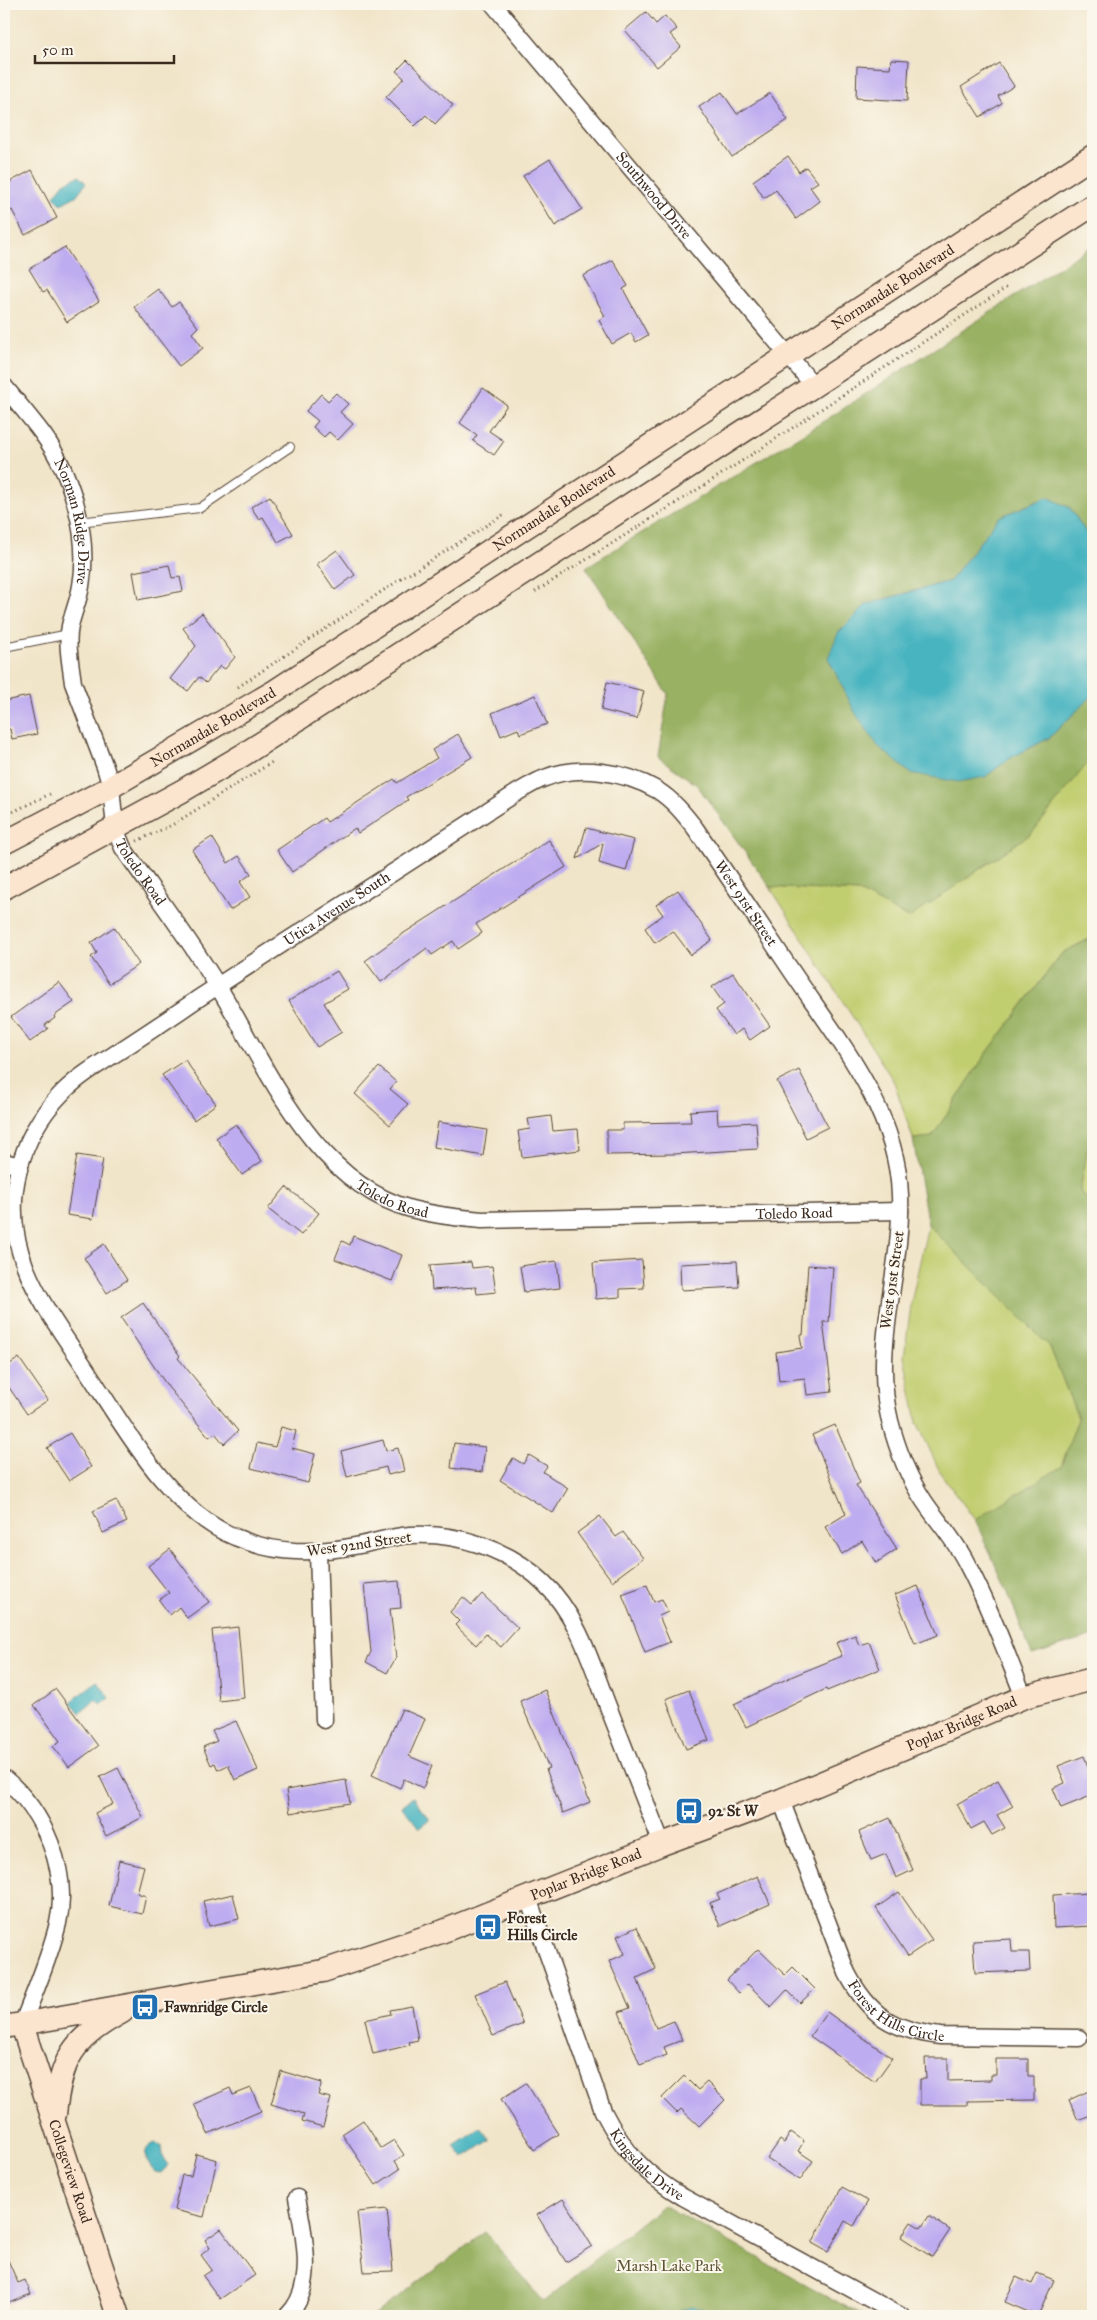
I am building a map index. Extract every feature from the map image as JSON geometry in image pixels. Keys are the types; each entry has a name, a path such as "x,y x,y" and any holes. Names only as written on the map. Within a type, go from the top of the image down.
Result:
{"main road":[{"name":"Normandale Boulevard","path":"4,843 111,787 275,691 1093,156"},
{"path":"4,888 115,828 243,755 1093,205"},
{"name":"Poplar Bridge Road","path":"13,2026 323,1972 441,1932 662,1844 781,1800 1024,1697 1093,1679"},
{"path":"55,2123 58,2084 70,2054 84,2037 134,2006"},
{"name":"Collegeview Road","path":"13,2026 55,2123 118,2316"}],"street":[{"name":"Southwood Drive","path":"493,4 814,386"},
{"name":"Norman Ridge Drive","path":"4,386 43,435 64,472 79,522 83,555 81,586 70,634 73,683 111,787"},
{"name":"Utica Avenue South","path":"20,1166 43,1114 66,1089 218,986 518,792 546,777 578,772 609,773 634,780 657,791 678,807 695,828"},
{"name":"Toledo Road","path":"111,787 115,828 123,848 218,986 296,1119 319,1148 345,1173 377,1194 409,1208 445,1216 482,1220 900,1212"},
{"name":"West 91st Street","path":"695,828 850,1057 875,1098 891,1144 900,1192 900,1241 885,1332 884,1375 890,1419 902,1459 922,1498 966,1562 1024,1697"},
{"path":"4,1162 20,1166"},
{"name":"West 92nd Street","path":"20,1166 14,1210 17,1243 27,1276 43,1306 153,1468 175,1496 203,1519 233,1537 267,1547 302,1553 318,1553 408,1534 445,1536 480,1544 514,1560 543,1582 566,1609 584,1642 662,1844"},
{"path":"318,1553 324,1720"},
{"path":"4,1778 28,1802 45,1830 56,1859 61,1889 58,1921 13,2026"},
{"name":"Forest Hills Circle","path":"781,1800 847,1973 859,1995 875,2013 895,2025 924,2034 1079,2038"},
{"name":"Kingsdale Drive","path":"528,1898 604,2111 616,2136 634,2161 656,2180 682,2197 901,2316"},
{"path":"287,2316 304,2288 304,2236 297,2198"}],"lane":[{"path":"79,522 200,508 290,447"},
{"path":"4,648 70,634"}],"path":[{"path":"725,472 1016,281"},
{"path":"237,688 387,588 505,514"},
{"path":"4,816 52,793"}],"green space":[{"path":"1093,245 1093,543 1070,508 1048,497 999,517 950,581 867,604 985,777 1009,759 1049,738 1093,695 1093,759 1086,765 1032,833 909,918 859,892 770,887 697,785 658,757 668,694 586,567 832,416"},
{"path":"1093,759 1093,937 1062,953 984,1057 932,1137 913,1139 894,1082 770,887 859,892 909,918"},
{"path":"1093,937 1093,1119 1080,1191 1093,1207 1093,1636 1032,1655 1006,1588 975,1520 1061,1467 1078,1418 1050,1347 928,1225 913,1139 932,1137 984,1057 1062,953"},
{"path":"1093,1119 1093,1207 1080,1191"},
{"path":"928,1225 1050,1347 1078,1418 1062,1467 975,1520 941,1474 917,1422 904,1357 912,1298"},
{"name":"Marsh Lake Park","path":"663,2205 863,2316 711,2316 707,2310 662,2316 373,2316 485,2232 543,2302"}],"water":[{"path":"79,176 86,183 76,196 61,204 54,196 64,183"},
{"path":"1048,497 1070,508 1093,543 1093,695 1049,738 1009,759 985,777 958,782 910,773 878,746 856,714 828,658 838,633 867,604 950,581 999,517"},
{"path":"97,1681 110,1698 101,1705 96,1700 80,1713 71,1702"},
{"path":"413,1797 430,1820 419,1828 402,1806"},
{"path":"481,2127 490,2140 463,2158 454,2145"},
{"path":"156,2143 161,2146 162,2155 169,2165 161,2173 155,2172 146,2156 147,2148"},
{"path":"692,2307 707,2310 711,2316 662,2316"}],"building":[{"path":"646,12 656,24 665,16 677,29 670,34 681,47 657,67 625,30"},
{"path":"891,59 909,60 907,101 856,98 857,66 890,68"},
{"path":"407,60 453,105 435,124 426,115 415,126 386,97 404,78 396,71"},
{"path":"999,63 1014,86 998,96 1002,103 980,117 961,87"},
{"path":"722,92 737,114 770,93 788,120 732,157 699,107"},
{"path":"788,156 799,172 806,167 818,182 810,187 820,201 796,219 776,190 764,198 753,181"},
{"path":"550,159 582,209 555,226 523,176"},
{"path":"32,170 57,218 25,235 12,210 4,214 4,185"},
{"path":"65,247 99,301 67,322 47,290 43,292 29,269"},
{"path":"613,260 628,286 623,289 648,335 636,342 631,333 612,344 599,320 605,316 583,276"},
{"path":"158,289 172,307 179,302 198,327 192,333 203,348 179,366 134,307"},
{"path":"483,388 507,405 489,431 504,441 494,455 473,441 477,435 460,423"},
{"path":"336,393 348,404 340,412 353,424 338,440 329,432 324,437 313,427 318,421 306,411 321,394 328,401"},
{"path":"270,496 293,534 278,542 263,517 259,519 251,507"},
{"path":"337,550 355,575 335,590 317,564"},
{"path":"169,565 172,578 180,577 183,591 138,600 133,572"},
{"path":"202,613 235,657 225,669 220,666 206,683 199,677 188,691 170,679 196,646 183,628"},
{"path":"607,682 644,691 637,719 601,710"},
{"path":"535,695 547,724 520,734 518,729 501,736 492,713"},
{"path":"29,696 37,734 12,739 10,729 4,730 4,701"},
{"path":"458,734 472,757 406,797 408,800 358,833 355,828 292,872 277,850 324,818 327,822 394,779 397,783 437,758 432,750"},
{"path":"586,828 634,840 626,871 599,863 603,843 577,859"},
{"path":"212,837 228,863 239,856 251,874 240,882 250,897 230,910 192,850"},
{"path":"549,840 566,867 476,924 482,933 458,949 453,941 432,955 427,948 381,982 365,961 401,935"},
{"path":"678,890 712,940 691,955 673,931 655,943 645,928 663,915 656,905"},
{"path":"114,927 139,964 109,984 91,957 97,953 91,943"},
{"path":"337,971 348,989 324,1003 342,1032 317,1047 289,1001"},
{"path":"733,973 770,1026 750,1040 742,1029 734,1035 716,1010 724,1004 712,987"},
{"path":"59,982 74,1002 54,1016 55,1018 45,1025 48,1029 30,1042 11,1017"},
{"path":"185,1060 216,1104 194,1120 162,1075"},
{"path":"379,1067 396,1082 390,1089 408,1104 390,1125 355,1094"},
{"path":"799,1070 828,1127 806,1138 777,1081"},
{"path":"717,1109 718,1124 756,1122 758,1149 674,1154 607,1155 607,1130 623,1130 623,1123 691,1122 690,1111"},
{"path":"551,1116 553,1131 578,1129 580,1150 522,1157 518,1131 530,1129 528,1119"},
{"path":"438,1122 487,1130 483,1156 434,1147"},
{"path":"236,1124 262,1161 242,1175 216,1138"},
{"path":"77,1155 103,1159 93,1219 67,1215"},
{"path":"286,1187 319,1213 301,1235 268,1209"},
{"path":"353,1236 402,1255 392,1281 335,1259 342,1241 350,1245"},
{"path":"104,1244 127,1280 107,1293 84,1258"},
{"path":"642,1260 644,1288 620,1289 620,1297 596,1299 593,1263"},
{"path":"557,1261 560,1288 524,1292 520,1266"},
{"path":"737,1261 739,1287 681,1290 680,1264"},
{"path":"471,1262 472,1268 492,1266 496,1292 477,1294 476,1287 432,1290 430,1265"},
{"path":"808,1265 833,1267 829,1322 823,1322 832,1392 807,1395 805,1378 779,1381 776,1352 802,1348 800,1335 803,1335"},
{"path":"143,1303 180,1356 178,1358 238,1431 224,1444 215,1433 209,1437 168,1387 121,1318"},
{"path":"19,1358 48,1400 27,1414 4,1380 4,1368"},
{"path":"835,1425 860,1483 856,1485 897,1549 876,1563 862,1541 842,1554 825,1527 846,1514 812,1435"},
{"path":"281,1427 296,1431 292,1448 315,1454 308,1483 251,1468 257,1443 275,1447"},
{"path":"70,1433 91,1467 69,1481 47,1448"},
{"path":"383,1440 386,1451 398,1448 404,1471 388,1475 386,1467 347,1477 341,1451"},
{"path":"454,1443 485,1447 482,1472 451,1468"},
{"path":"529,1455 547,1466 543,1472 568,1488 553,1513 500,1480 513,1458 523,1464"},
{"path":"116,1500 127,1522 103,1533 93,1511"},
{"path":"600,1516 616,1537 623,1532 643,1558 612,1581 577,1533"},
{"path":"170,1549 209,1602 187,1618 179,1607 170,1615 159,1600 169,1593 148,1566"},
{"path":"399,1581 401,1608 390,1609 396,1658 387,1673 366,1662 371,1652 364,1584"},
{"path":"647,1585 654,1602 662,1599 668,1612 659,1616 670,1642 645,1652 622,1594"},
{"path":"918,1586 938,1635 915,1644 895,1595"},
{"path":"482,1594 518,1628 501,1647 486,1634 476,1645 455,1625 459,1621 450,1612 463,1597 472,1605"},
{"path":"238,1627 244,1698 219,1701 212,1630"},
{"path":"855,1635 859,1645 869,1642 880,1669 827,1691 826,1689 746,1727 734,1704 793,1676 842,1656 836,1643"},
{"path":"56,1689 98,1746 69,1767 53,1746 60,1741 34,1705"},
{"path":"545,1690 590,1802 563,1813 546,1769 549,1768 520,1701"},
{"path":"689,1690 709,1740 686,1749 666,1699"},
{"path":"402,1709 425,1719 409,1756 432,1766 423,1788 404,1779 400,1788 372,1775"},
{"path":"236,1721 258,1770 235,1780 228,1765 218,1770 215,1763 211,1765 203,1747 217,1741 212,1731"},
{"path":"1084,1756 1093,1780 1093,1795 1061,1808 1053,1788 1065,1783 1058,1766"},
{"path":"118,1768 143,1817 106,1836 95,1813 113,1804 100,1777"},
{"path":"346,1780 350,1803 290,1813 286,1790"},
{"path":"998,1780 1013,1806 997,1815 1005,1828 992,1835 984,1822 971,1829 957,1804"},
{"path":"890,1818 913,1870 896,1878 886,1854 871,1860 859,1832"},
{"path":"119,1860 144,1866 137,1893 146,1896 142,1914 109,1906"},
{"path":"758,1876 770,1904 720,1926 710,1903 720,1899 717,1894"},
{"path":"899,1892 932,1940 908,1956 876,1908"},
{"path":"1091,1893 1093,1926 1054,1928 1053,1895"},
{"path":"233,1894 239,1919 209,1926 203,1901"},
{"path":"637,1927 656,1969 637,1978 656,2028 674,2021 682,2040 664,2047 667,2055 640,2065 619,2012 630,2008 609,1961 625,1954 617,1936"},
{"path":"1011,1939 1012,1952 1029,1952 1030,1971 975,1973 973,1941"},
{"path":"758,1949 785,1975 793,1967 815,1989 800,2003 787,1990 771,2007 748,1984 739,1993 727,1980"},
{"path":"505,1982 523,2024 493,2036 475,1994"},
{"path":"412,2006 418,2040 409,2042 410,2045 373,2054 365,2020 391,2014 390,2010"},
{"path":"827,2012 892,2058 875,2082 810,2036"},
{"path":"925,2058 948,2058 948,2081 991,2080 991,2075 996,2075 996,2059 1028,2059 1028,2076 1034,2076 1034,2100 967,2101 967,2105 920,2105 920,2079 926,2079"},
{"path":"281,2071 322,2083 318,2095 331,2098 323,2127 302,2121 304,2114 271,2104"},
{"path":"684,2076 698,2090 707,2082 725,2100 699,2126 681,2109 677,2113 662,2098"},
{"path":"526,2083 559,2134 534,2150 501,2099"},
{"path":"230,2088 233,2095 251,2088 261,2111 208,2134 194,2104"},
{"path":"1093,2089 1093,2114 1078,2120 1069,2100"},
{"path":"363,2120 381,2148 394,2140 404,2155 395,2161 400,2169 376,2185 342,2134"},
{"path":"791,2132 804,2141 798,2151 813,2161 800,2180 767,2159 780,2140 784,2143"},
{"path":"196,2154 217,2160 204,2217 174,2210 182,2175 191,2176"},
{"path":"842,2187 868,2201 854,2226 845,2221 828,2252 812,2243"},
{"path":"563,2199 592,2246 566,2262 537,2215"},
{"path":"387,2209 393,2271 364,2272 357,2212"},
{"path":"929,2216 950,2230 932,2257 901,2237 911,2222 921,2228"},
{"path":"221,2229 255,2275 220,2299 203,2276 212,2270 201,2255 210,2248 205,2240"},
{"path":"4,2251 18,2283 25,2280 31,2294 4,2305"},
{"path":"1037,2273 1054,2280 1038,2316 1005,2302 1016,2277 1032,2284"}],"place":[{"name":"92 St W","path":"689,1811"},
{"name":"Forest Hills Circle","path":"488,1927"},
{"name":"Fawnridge Circle","path":"145,2007"}]}
